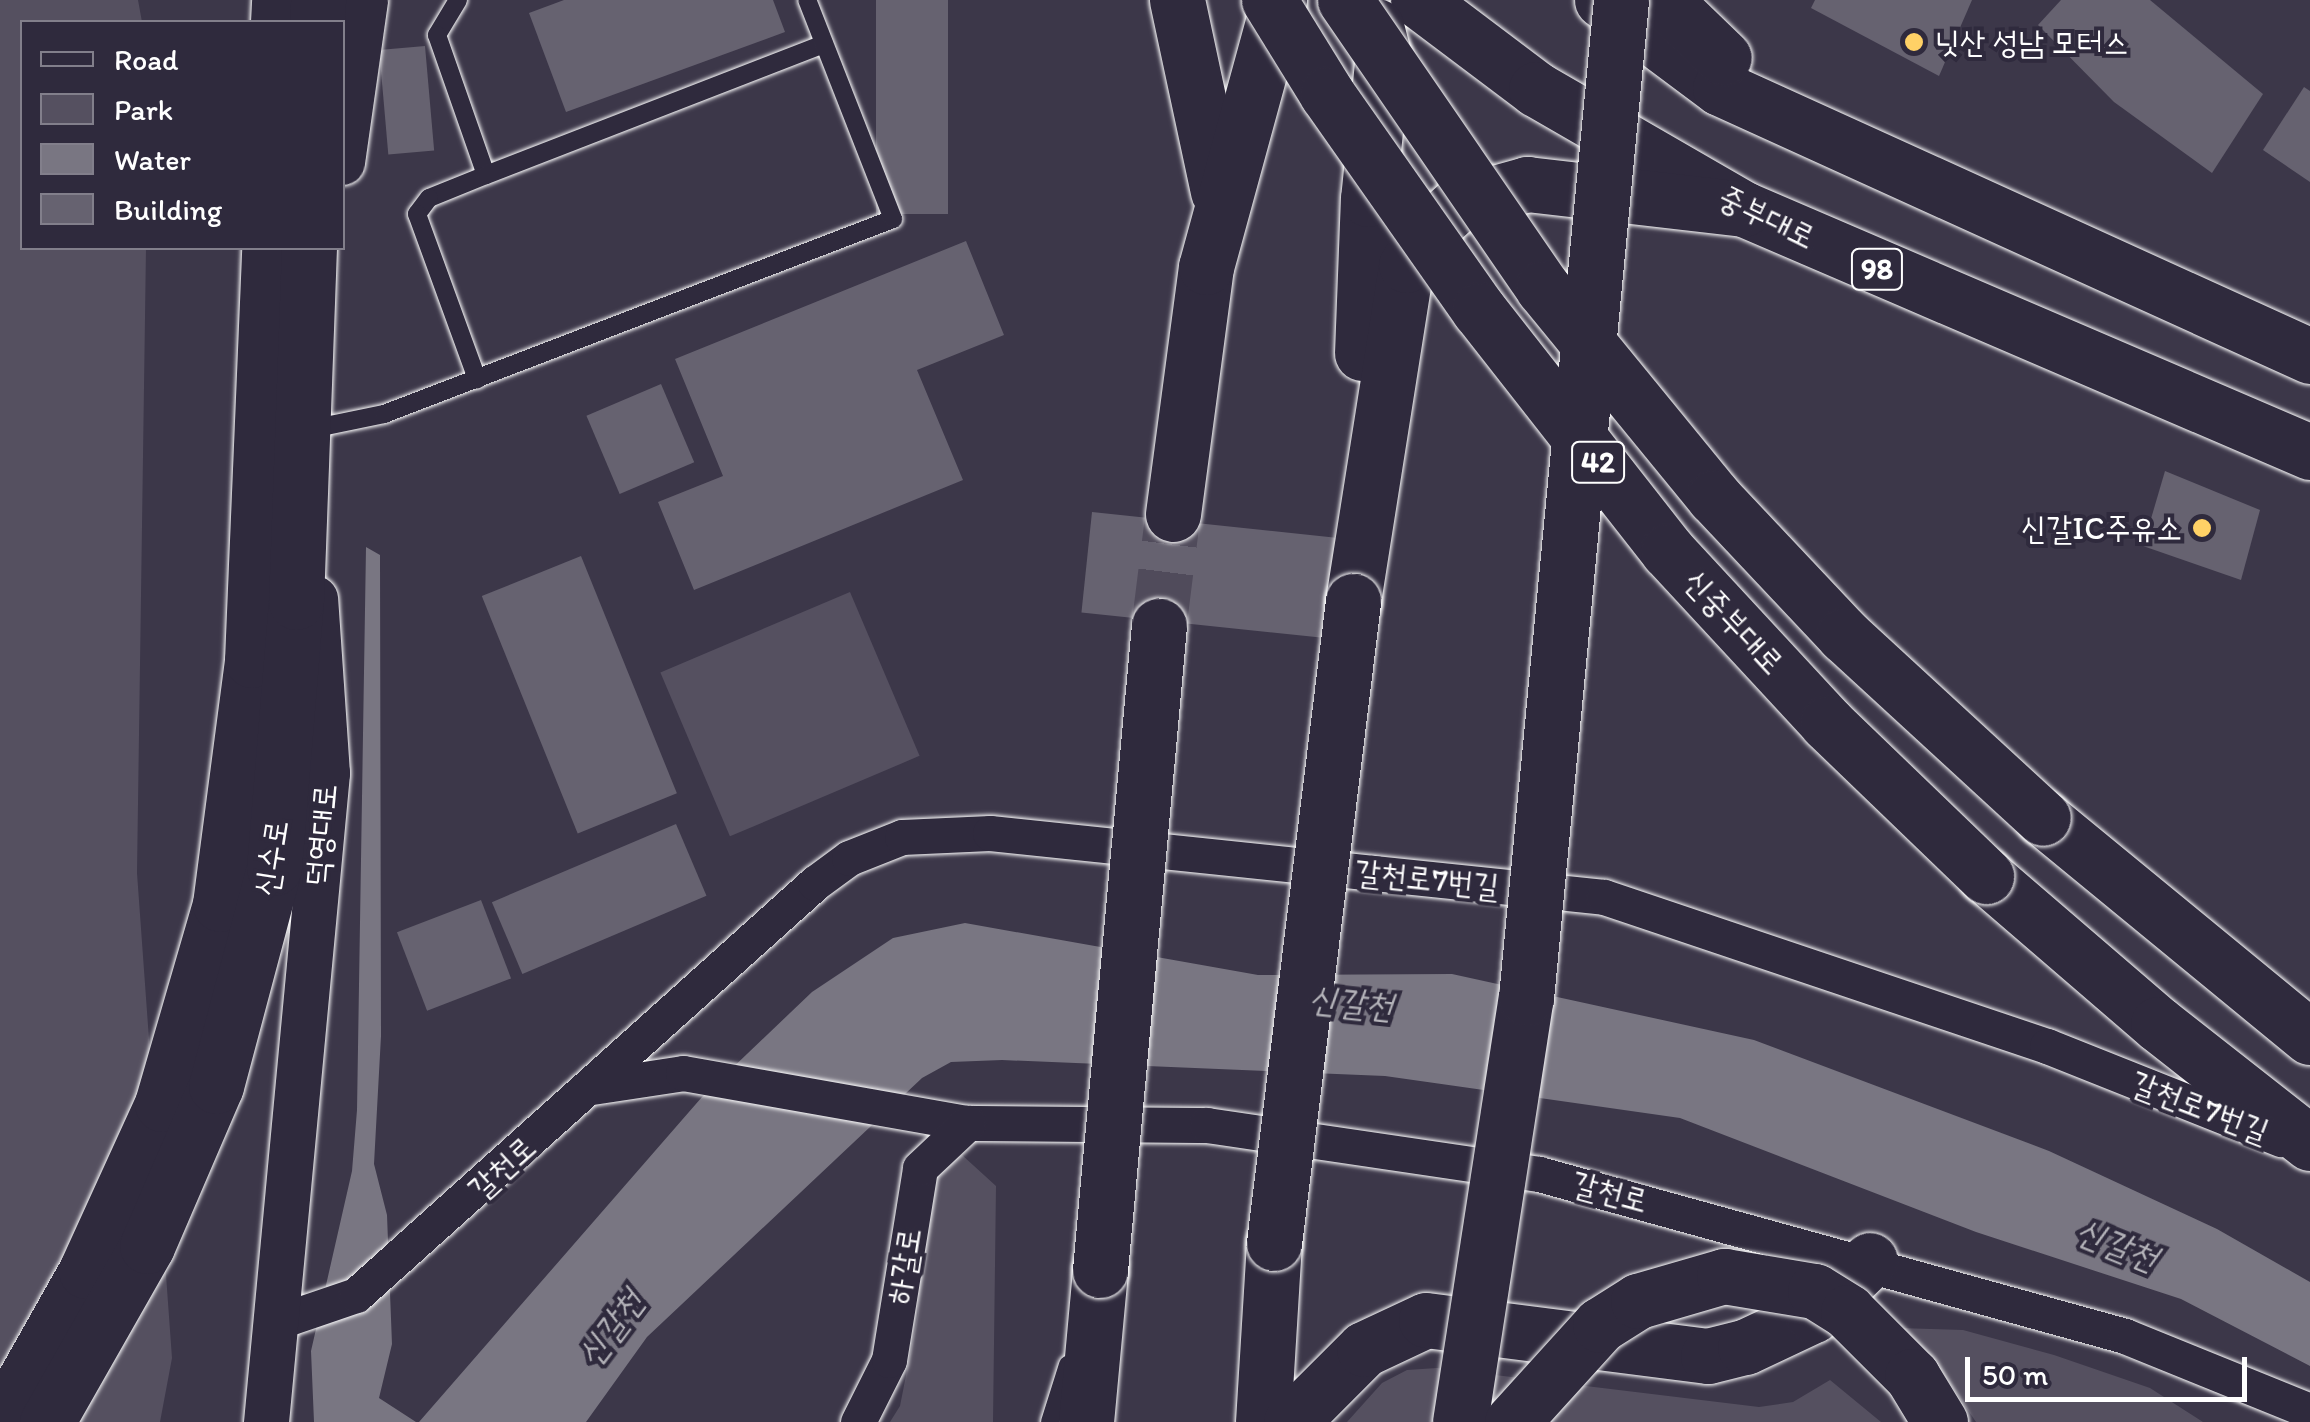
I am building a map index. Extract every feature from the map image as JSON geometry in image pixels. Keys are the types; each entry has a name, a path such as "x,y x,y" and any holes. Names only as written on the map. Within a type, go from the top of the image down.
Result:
{"main road":[{"path":"1177,0 1206,110 1220,203"},
{"name":"신중부대로","path":"1270,0 1326,94 1478,310 1668,551 1828,723 1986,876 2158,1024 2310,1146"},
{"path":"1173,514 1220,203 1279,0"},
{"name":"42","path":"1345,0 1543,288 1714,497 1844,635 1998,780 2310,1037"},
{"path":"1353,601 1368,199 1383,54 1370,0"},
{"name":"중부대로","path":"1418,0 1536,89 1744,209 2310,452"},
{"path":"1602,0 1720,88 2310,356"},
{"path":"1460,1422 1526,998 1622,0"},
{"path":"1664,0 1788,119"},
{"path":"1263,1422 1274,1243 1353,601 1406,265 1429,230 1459,204 1527,184 1744,209"},
{"name":"신수로","path":"1,1422 86,1271 162,1104 220,904 252,660 269,250"},
{"name":"신수로","path":"47,1422 147,1246 216,1086 274,868 296,602 309,250"},
{"path":"1086,1422 1159,626"},
{"path":"1291,1422 1364,1349 1426,1320 1708,1356 1745,1348 1813,1315 1870,1260"},
{"path":"1099,1422 1100,1270"},
{"path":"1512,1422 1600,1325 1638,1300 1724,1276 1800,1287 1848,1312 1912,1376 1940,1422"}],"street":[{"path":"345,141 365,0"},
{"name":"덕영대로","path":"266,1422 326,773 304,430 330,250"},
{"name":"갈천로7번길","path":"592,1087 849,858 902,837 990,833 1604,897 2047,1046 2310,1146"},
{"name":"갈천로","path":"277,1322 356,1295 412,1250 592,1087 683,1073 968,1123 1207,1125 1539,1174 1870,1260 2125,1336 2310,1412"},
{"name":"하갈로","path":"858,1422 889,1360 920,1168 968,1123"}],"lane":[{"path":"458,0 436,35 486,175"},
{"path":"304,430 384,414 892,219 807,0"},
{"path":"478,379 417,214 429,198 824,44"},
{"path":"1050,1422 1100,1270"}],"green space":[{"path":"0,0 138,0 142,20 20,20 20,250 146,250 137,873 172,1358 160,1422 0,1422"},
{"path":"850,592 920,756 730,836 660,672"},
{"path":"962,1155 996,1186 993,1422 890,1422 900,1406 918,1314 923,1176"},
{"path":"1899,1328 1963,1330 2054,1355 2150,1388 2203,1422 1976,1422 1935,1361"},
{"path":"1437,1368 1759,1407 1793,1402 1830,1380 1881,1422 1347,1422 1382,1383 1407,1370"}],"water":[{"path":"366,547 380,555 381,1036 374,1164 387,1215 392,1344 379,1398 416,1422 314,1422 311,1351 352,1171 357,1110"},
{"name":"신갈천","path":"965,923 1258,975 1452,974 1754,1040 2049,1151 2217,1229 2310,1282 2310,1366 2181,1299 1976,1232 1680,1118 1385,1076 1002,1060 951,1062 922,1078 647,1337 586,1422 419,1422 702,1097 812,992 893,938"}],"building":[{"path":"564,0 773,0 785,32 566,112 529,13"},
{"path":"876,0 948,0 948,214 876,214"},
{"name":"닛산 성남 모터스","path":"1815,0 1972,0 1939,76 1811,8"},
{"path":"2061,0 2150,0 2263,94 2212,173 2114,102 2038,25"},
{"path":"425,46 434,151 388,155 379,50"},
{"path":"2304,87 2310,91 2310,182 2263,150"},
{"path":"966,241 1004,335 917,370 963,480 694,590 658,502 723,476 675,359"},
{"path":"661,384 694,462 620,494 586,416"},
{"name":"신갈IC주유소","path":"2165,471 2260,510 2241,580 2143,546"},
{"path":"1092,512 1341,538 1330,639 1081,612"},
{"path":"581,556 677,793 578,833 482,596"},
{"path":"676,824 706,896 522,974 492,902"},
{"path":"481,900 511,978 427,1011 397,932"}],"tunnel":[{"path":"1159,626 1173,514"}],"place":[{"name":"닛산 성남 모터스","path":"1914,42"},
{"name":"신갈IC주유소","path":"2202,528"}]}
